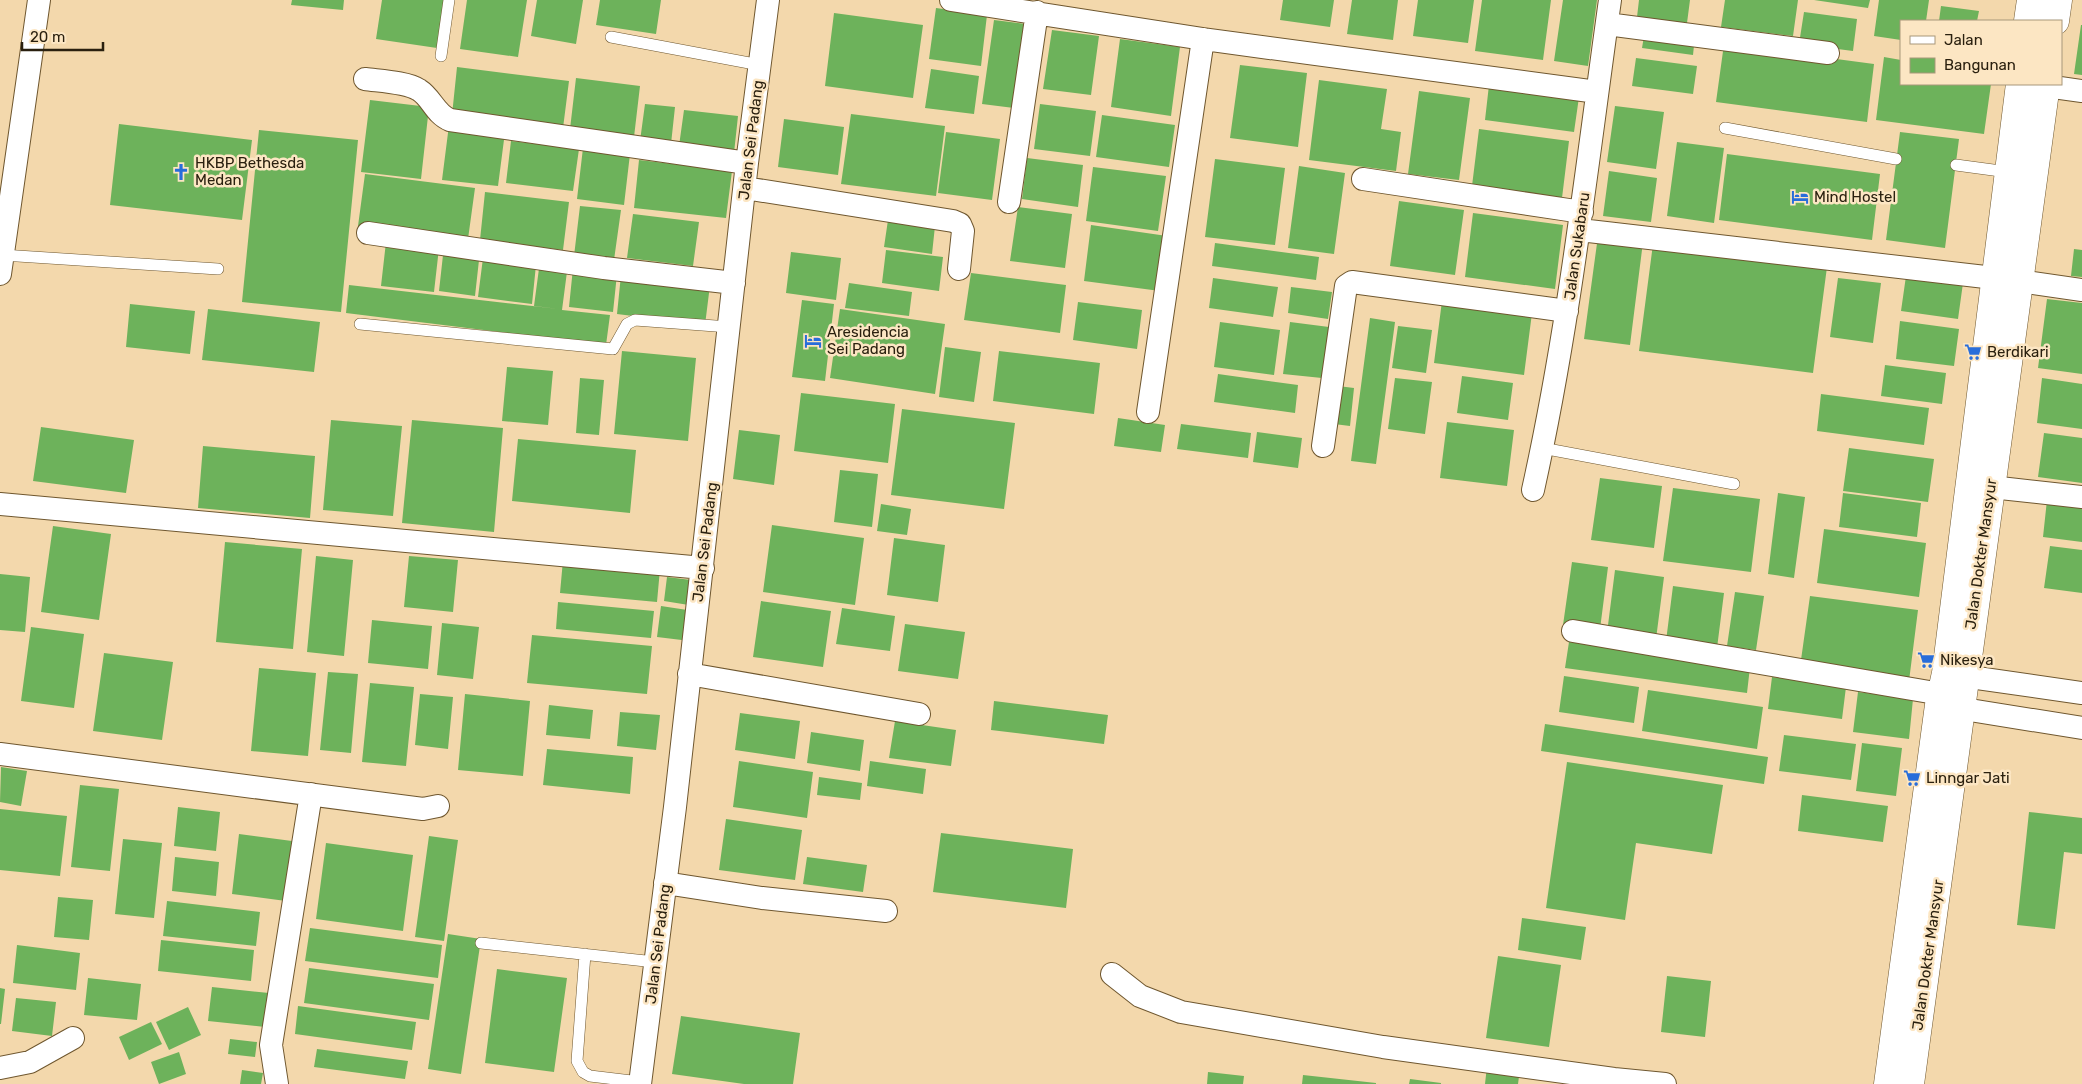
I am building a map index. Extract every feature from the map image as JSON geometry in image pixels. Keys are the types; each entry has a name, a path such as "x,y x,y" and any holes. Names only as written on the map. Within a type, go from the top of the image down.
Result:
{"main road":[{"path":"2028,20 2031,0"},
{"path":"2055,20 2058,0"},
{"name":"Jalan Dokter Mansyur","path":"1910,1084 1950,691 1991,487 2007,279 2008,172 2037,85"},
{"name":"Jalan Dokter Mansyur","path":"1888,1084 1950,691 2007,279 2037,85"}],"street":[{"path":"1,264 39,0"},
{"name":"Jalan Sei Padang","path":"640,1083 666,883 689,674 703,568 747,163 768,0"},
{"path":"951,0 1203,39 1597,92"},
{"name":"Jalan Sukabaru","path":"1533,490 1567,311 1581,221 1610,0"},
{"path":"1009,202 1037,12"},
{"path":"1607,24 1828,53"},
{"path":"1148,412 1203,39"},
{"path":"365,79 414,87 426,96 439,114 450,120 747,163"},
{"path":"2043,85 2082,91"},
{"path":"1363,179 1581,221 2082,290"},
{"path":"745,188 954,221 960,224 963,231 959,269"},
{"path":"368,232 604,268 734,283"},
{"path":"1323,446 1346,286 1352,282 1567,311"},
{"path":"1991,487 2082,496"},
{"path":"0,504 703,568"},
{"path":"1573,631 1950,691 2082,728"},
{"path":"689,674 919,714"},
{"path":"1950,691 2082,693"},
{"path":"0,754 423,809 438,806"},
{"path":"277,1084 271,1045 311,794"},
{"path":"666,883 762,898 886,911"},
{"path":"1112,974 1140,996 1181,1012 1383,1047 1604,1078 1664,1084"},
{"path":"0,1068 30,1062 73,1038"}],"lane":[{"path":"441,56 449,0"},
{"path":"612,37 760,65"},
{"path":"1725,128 1896,159"},
{"path":"1956,165 2008,172"},
{"path":"1,264 32,256 218,269"},
{"path":"360,324 609,349 613,349 616,346 627,324 635,320 729,327"},
{"path":"1542,448 1734,484"},
{"path":"481,943 655,962"},
{"path":"585,954 577,1061 583,1072 590,1076 640,1083"}],"building":[{"path":"292,0 344,0 343,10 291,5"},
{"path":"382,0 445,0 437,48 376,39"},
{"path":"467,0 527,0 518,57 460,49"},
{"path":"537,0 583,0 576,44 531,36"},
{"path":"600,0 661,0 656,34 596,25"},
{"path":"1283,0 1334,0 1330,27 1280,20"},
{"path":"1352,0 1398,0 1393,40 1347,34"},
{"path":"1418,0 1474,0 1468,43 1413,36"},
{"path":"1482,0 1551,0 1543,60 1475,51"},
{"path":"1563,0 1597,0 1588,66 1554,61"},
{"path":"1639,0 1690,0 1687,23 1637,17"},
{"path":"1725,0 1798,0 1793,36 1721,27"},
{"path":"1814,0 1870,0 1868,8"},
{"path":"1879,0 1929,0 1926,20 1900,20 1900,40 1874,36"},
{"path":"1941,6 1979,11 1977,20 1939,20"},
{"path":"936,8 987,15 981,66 929,59"},
{"path":"1804,12 1857,19 1853,51 1799,44"},
{"path":"834,13 923,25 913,98 825,86"},
{"path":"994,20 1033,25 1022,109 982,104"},
{"path":"2082,25 2082,75 2074,74"},
{"path":"1052,30 1099,36 1091,95 1043,89"},
{"path":"1645,30 1695,36 1693,55 1642,48"},
{"path":"1120,39 1180,47 1171,116 1111,107"},
{"path":"1724,44 1874,64 1867,122 1716,102"},
{"path":"1884,57 1900,60 1900,85 1991,85 1984,134 1876,120"},
{"path":"1636,58 1697,66 1693,94 1632,86"},
{"path":"1240,65 1307,73 1298,147 1230,138"},
{"path":"457,67 569,81 563,128 452,115"},
{"path":"931,69 979,76 974,114 925,108"},
{"path":"576,78 640,86 634,137 570,129"},
{"path":"1319,80 1387,89 1381,129 1401,132 1396,171 1309,160"},
{"path":"1489,85 1579,97 1574,132 1485,120"},
{"path":"1419,91 1470,98 1459,180 1408,174"},
{"path":"370,100 429,107 421,179 361,172"},
{"path":"645,104 675,107 671,144 640,141"},
{"path":"1040,104 1096,111 1090,156 1034,149"},
{"path":"1615,106 1664,112 1656,169 1607,162"},
{"path":"684,110 738,116 734,153 679,146"},
{"path":"851,114 945,126 936,196 841,184"},
{"path":"1102,115 1175,125 1169,167 1096,157"},
{"path":"784,119 844,127 838,175 778,167"},
{"name":"HKBP Bethesda Medan","path":"119,124 252,140 242,220 110,205"},
{"path":"449,125 505,132 498,186 442,180"},
{"path":"1479,129 1569,141 1562,198 1472,186"},
{"path":"259,130 358,140 341,312 242,302"},
{"path":"946,132 1000,139 992,200 938,193"},
{"path":"1900,132 1959,139 1945,248 1886,240"},
{"path":"511,141 579,149 573,191 506,183"},
{"path":"1677,142 1724,148 1714,223 1667,216"},
{"path":"583,148 630,154 624,205 577,199"},
{"name":"Mind Hostel","path":"1727,154 1880,174 1872,240 1719,220"},
{"path":"1027,158 1083,165 1078,207 1022,199"},
{"path":"1215,159 1285,168 1275,245 1205,237"},
{"path":"639,160 732,171 726,218 634,208"},
{"path":"1299,166 1345,173 1334,254 1288,248"},
{"path":"1093,167 1166,176 1158,231 1086,221"},
{"path":"1609,171 1657,178 1651,222 1603,216"},
{"path":"365,174 475,188 468,239 358,226"},
{"path":"485,192 569,202 563,250 480,240"},
{"path":"1399,201 1464,210 1455,275 1390,266"},
{"path":"580,206 621,210 614,260 574,256"},
{"path":"1018,207 1072,214 1065,268 1010,261"},
{"path":"1473,213 1563,225 1555,289 1465,277"},
{"path":"633,214 699,222 693,266 627,258"},
{"path":"888,220 935,226 932,254 884,247"},
{"path":"1091,225 1167,236 1160,291 1084,281"},
{"path":"1598,236 1643,242 1630,345 1584,339"},
{"path":"386,242 439,248 434,292 381,286"},
{"path":"1215,243 1319,257 1316,280 1212,266"},
{"path":"1653,244 1827,267 1813,373 1639,351"},
{"path":"2074,249 2082,250 2082,277 2071,276"},
{"path":"886,250 943,257 939,291 882,283"},
{"path":"791,252 841,258 836,300 786,293"},
{"path":"443,255 479,260 475,296 439,291"},
{"path":"483,258 536,265 532,304 478,297"},
{"path":"540,261 568,264 562,310 610,315 606,345 346,313 349,285 559,309 534,306"},
{"path":"573,268 617,274 613,312 569,307"},
{"path":"971,273 1066,285 1060,333 964,320"},
{"path":"621,275 710,285 705,325 617,314"},
{"path":"1906,276 1963,283 1958,319 1901,311"},
{"path":"1213,278 1278,287 1273,317 1209,308"},
{"path":"1838,278 1881,283 1873,343 1830,337"},
{"path":"849,283 912,292 909,316 845,308"},
{"path":"1291,287 1332,292 1328,319 1288,313"},
{"path":"2047,299 2082,303 2082,374 2038,368"},
{"name":"Aresidencia Sei Padang","path":"802,300 834,304 825,381 792,377"},
{"path":"1442,301 1532,313 1524,375 1434,363"},
{"path":"1078,302 1142,310 1137,349 1073,340"},
{"path":"130,304 195,311 190,354 126,347"},
{"path":"208,309 320,322 314,372 202,360"},
{"path":"840,309 945,324 935,394 830,378"},
{"path":"1370,318 1395,322 1376,464 1351,461"},
{"path":"1900,321 1959,329 1954,366 1896,359"},
{"path":"1220,322 1280,330 1274,375 1214,367"},
{"path":"1290,322 1329,327 1322,378 1283,374"},
{"path":"1398,326 1432,330 1426,373 1392,368"},
{"path":"945,347 981,352 974,402 939,397"},
{"path":"622,351 696,358 688,441 614,434"},
{"path":"999,351 1100,363 1094,414 993,401"},
{"path":"1885,365 1946,373 1942,404 1881,396"},
{"path":"507,367 553,371 548,425 502,421"},
{"path":"1218,374 1298,385 1295,413 1214,402"},
{"path":"1462,376 1513,383 1508,420 1457,413"},
{"path":"580,378 604,380 599,435 576,433"},
{"path":"1395,378 1432,382 1425,434 1388,429"},
{"path":"2042,378 2082,384 2082,429 2037,423"},
{"path":"1338,386 1354,388 1350,426 1334,424"},
{"path":"801,393 895,404 888,463 794,451"},
{"path":"1821,394 1929,408 1924,445 1817,431"},
{"path":"902,409 1015,423 1004,509 891,495"},
{"path":"1118,418 1165,425 1161,452 1114,446"},
{"path":"331,420 402,426 393,516 323,510"},
{"path":"412,420 503,428 494,532 402,523"},
{"path":"1447,422 1514,430 1507,486 1440,478"},
{"path":"1181,424 1251,433 1248,458 1177,449"},
{"path":"41,427 134,440 126,493 33,481"},
{"path":"739,430 780,435 774,485 733,479"},
{"path":"1257,432 1302,438 1298,468 1253,462"},
{"path":"2044,433 2082,438 2082,483 2038,477"},
{"path":"518,439 636,450 630,513 512,501"},
{"path":"203,446 315,456 310,518 198,508"},
{"path":"1849,448 1934,459 1928,502 1843,491"},
{"path":"840,470 878,474 872,527 834,522"},
{"path":"1600,478 1662,486 1654,548 1591,540"},
{"path":"1673,488 1760,499 1751,572 1663,561"},
{"path":"1778,493 1805,497 1794,578 1768,574"},
{"path":"1843,493 1921,503 1917,537 1839,527"},
{"path":"2047,500 2082,505 2082,542 2043,537"},
{"path":"881,504 911,509 907,535 877,531"},
{"path":"772,525 864,538 855,605 763,592"},
{"path":"53,526 111,534 99,620 41,612"},
{"path":"1824,529 1926,543 1919,597 1817,583"},
{"path":"894,538 945,545 938,602 887,595"},
{"path":"225,542 302,549 293,649 216,642"},
{"path":"2050,546 2082,550 2082,593 2044,588"},
{"path":"316,556 353,560 344,656 307,652"},
{"path":"409,556 458,560 453,612 404,607"},
{"path":"563,560 660,569 657,602 560,593"},
{"path":"1572,562 1608,567 1600,629 1563,625"},
{"path":"1615,570 1664,577 1656,639 1607,633"},
{"path":"0,574 30,577 25,632 0,630"},
{"path":"667,577 699,581 695,606 664,601"},
{"path":"1673,586 1724,593 1717,648 1666,641"},
{"path":"1735,592 1764,596 1756,650 1727,646"},
{"path":"1810,596 1918,610 1909,681 1800,667"},
{"path":"761,601 831,611 823,667 753,657"},
{"path":"558,602 654,611 651,638 556,629"},
{"path":"661,606 694,611 690,641 657,637"},
{"path":"842,608 895,616 890,651 836,644"},
{"path":"372,620 432,626 428,669 368,663"},
{"path":"442,623 479,627 473,679 437,675"},
{"path":"905,624 965,632 958,679 898,671"},
{"path":"31,627 84,634 74,708 21,701"},
{"path":"532,635 652,646 647,694 527,683"},
{"path":"1569,642 1750,667 1747,693 1565,668"},
{"path":"104,653 173,662 162,740 93,731"},
{"path":"259,668 316,673 308,756 251,751"},
{"path":"328,672 358,674 351,753 320,750"},
{"path":"1564,676 1639,687 1634,723 1559,712"},
{"path":"1772,677 1846,687 1842,719 1768,709"},
{"path":"370,683 414,687 406,766 362,762"},
{"path":"1648,690 1763,707 1757,749 1642,731"},
{"path":"1858,692 1913,699 1909,739 1853,732"},
{"path":"420,694 453,697 448,749 415,745"},
{"path":"465,694 530,701 523,776 458,770"},
{"path":"994,701 1108,715 1104,744 991,730"},
{"path":"549,705 593,710 590,739 546,735"},
{"path":"620,712 660,715 656,750 617,746"},
{"path":"740,713 800,721 795,759 735,750"},
{"path":"895,721 956,730 951,766 889,758"},
{"path":"1545,724 1768,757 1764,784 1541,751"},
{"path":"811,732 864,740 860,771 807,763"},
{"path":"1784,735 1856,744 1851,780 1779,771"},
{"path":"1862,743 1902,748 1896,796 1856,791"},
{"path":"547,749 633,757 630,794 543,785"},
{"path":"739,761 813,772 807,818 733,807"},
{"path":"870,761 926,769 923,794 867,786"},
{"path":"1567,762 1723,785 1712,854 1636,843 1625,920 1546,908"},
{"path":"1,767 27,771 21,806 0,802"},
{"path":"819,777 862,783 860,800 817,795"},
{"path":"80,785 119,789 110,871 71,867"},
{"path":"1802,795 1888,806 1883,842 1798,831"},
{"path":"178,807 220,812 216,851 174,846"},
{"path":"0,809 67,816 60,876 0,870"},
{"path":"2029,812 2082,818 2082,854 2064,852 2055,929 2017,925"},
{"path":"726,819 802,830 795,880 719,870"},
{"path":"941,833 1073,849 1066,908 933,892"},
{"path":"239,834 292,841 286,901 232,894"},
{"path":"429,836 458,840 444,941 415,937"},
{"path":"123,839 162,843 154,918 115,914"},
{"path":"326,843 413,855 403,931 316,919"},
{"path":"175,857 219,862 216,896 172,891"},
{"path":"807,857 867,865 863,892 803,884"},
{"path":"58,897 93,900 89,940 54,937"},
{"path":"167,901 260,912 256,946 163,936"},
{"path":"1522,918 1586,927 1581,960 1518,950"},
{"path":"310,928 442,945 438,978 305,961"},
{"path":"448,934 481,939 461,1074 428,1069"},
{"path":"161,940 254,950 251,981 158,971"},
{"path":"17,945 80,953 76,990 13,983"},
{"path":"1498,956 1561,965 1549,1047 1486,1038"},
{"path":"309,968 434,984 429,1020 304,1003"},
{"path":"497,969 567,978 554,1072 485,1063"},
{"path":"1667,976 1711,981 1705,1037 1661,1032"},
{"path":"88,978 141,984 137,1020 84,1015"},
{"path":"212,987 269,993 265,1027 208,1021"},
{"path":"0,988 5,989 1,1024 0,1024"},
{"path":"16,998 56,1002 52,1036 12,1031"},
{"path":"298,1006 416,1022 412,1050 295,1034"},
{"path":"188,1007 201,1035 169,1050 156,1022"},
{"path":"681,1016 800,1033 793,1084 744,1084 672,1074"},
{"path":"151,1022 162,1044 129,1060 119,1037"},
{"path":"230,1039 257,1042 255,1057 228,1054"},
{"path":"317,1049 408,1061 405,1079 314,1067"},
{"path":"179,1052 186,1074 159,1084 151,1062"},
{"path":"1487,1066 1520,1069 1518,1084 1485,1084"},
{"path":"242,1070 263,1073 261,1084 240,1084"},
{"path":"1208,1072 1244,1076 1243,1084 1207,1084"},
{"path":"1303,1075 1376,1083 1376,1084 1302,1084"},
{"path":"1410,1079 1441,1083 1441,1084 1409,1084"}],"place":[{"name":"HKBP Bethesda Medan","path":"181,172"},
{"name":"Mind Hostel","path":"1800,197"},
{"name":"Aresidencia Sei Padang","path":"813,341"},
{"name":"Berdikari","path":"1973,352"},
{"name":"Nikesya","path":"1926,660"},
{"name":"Linngar Jati","path":"1912,778"}]}
